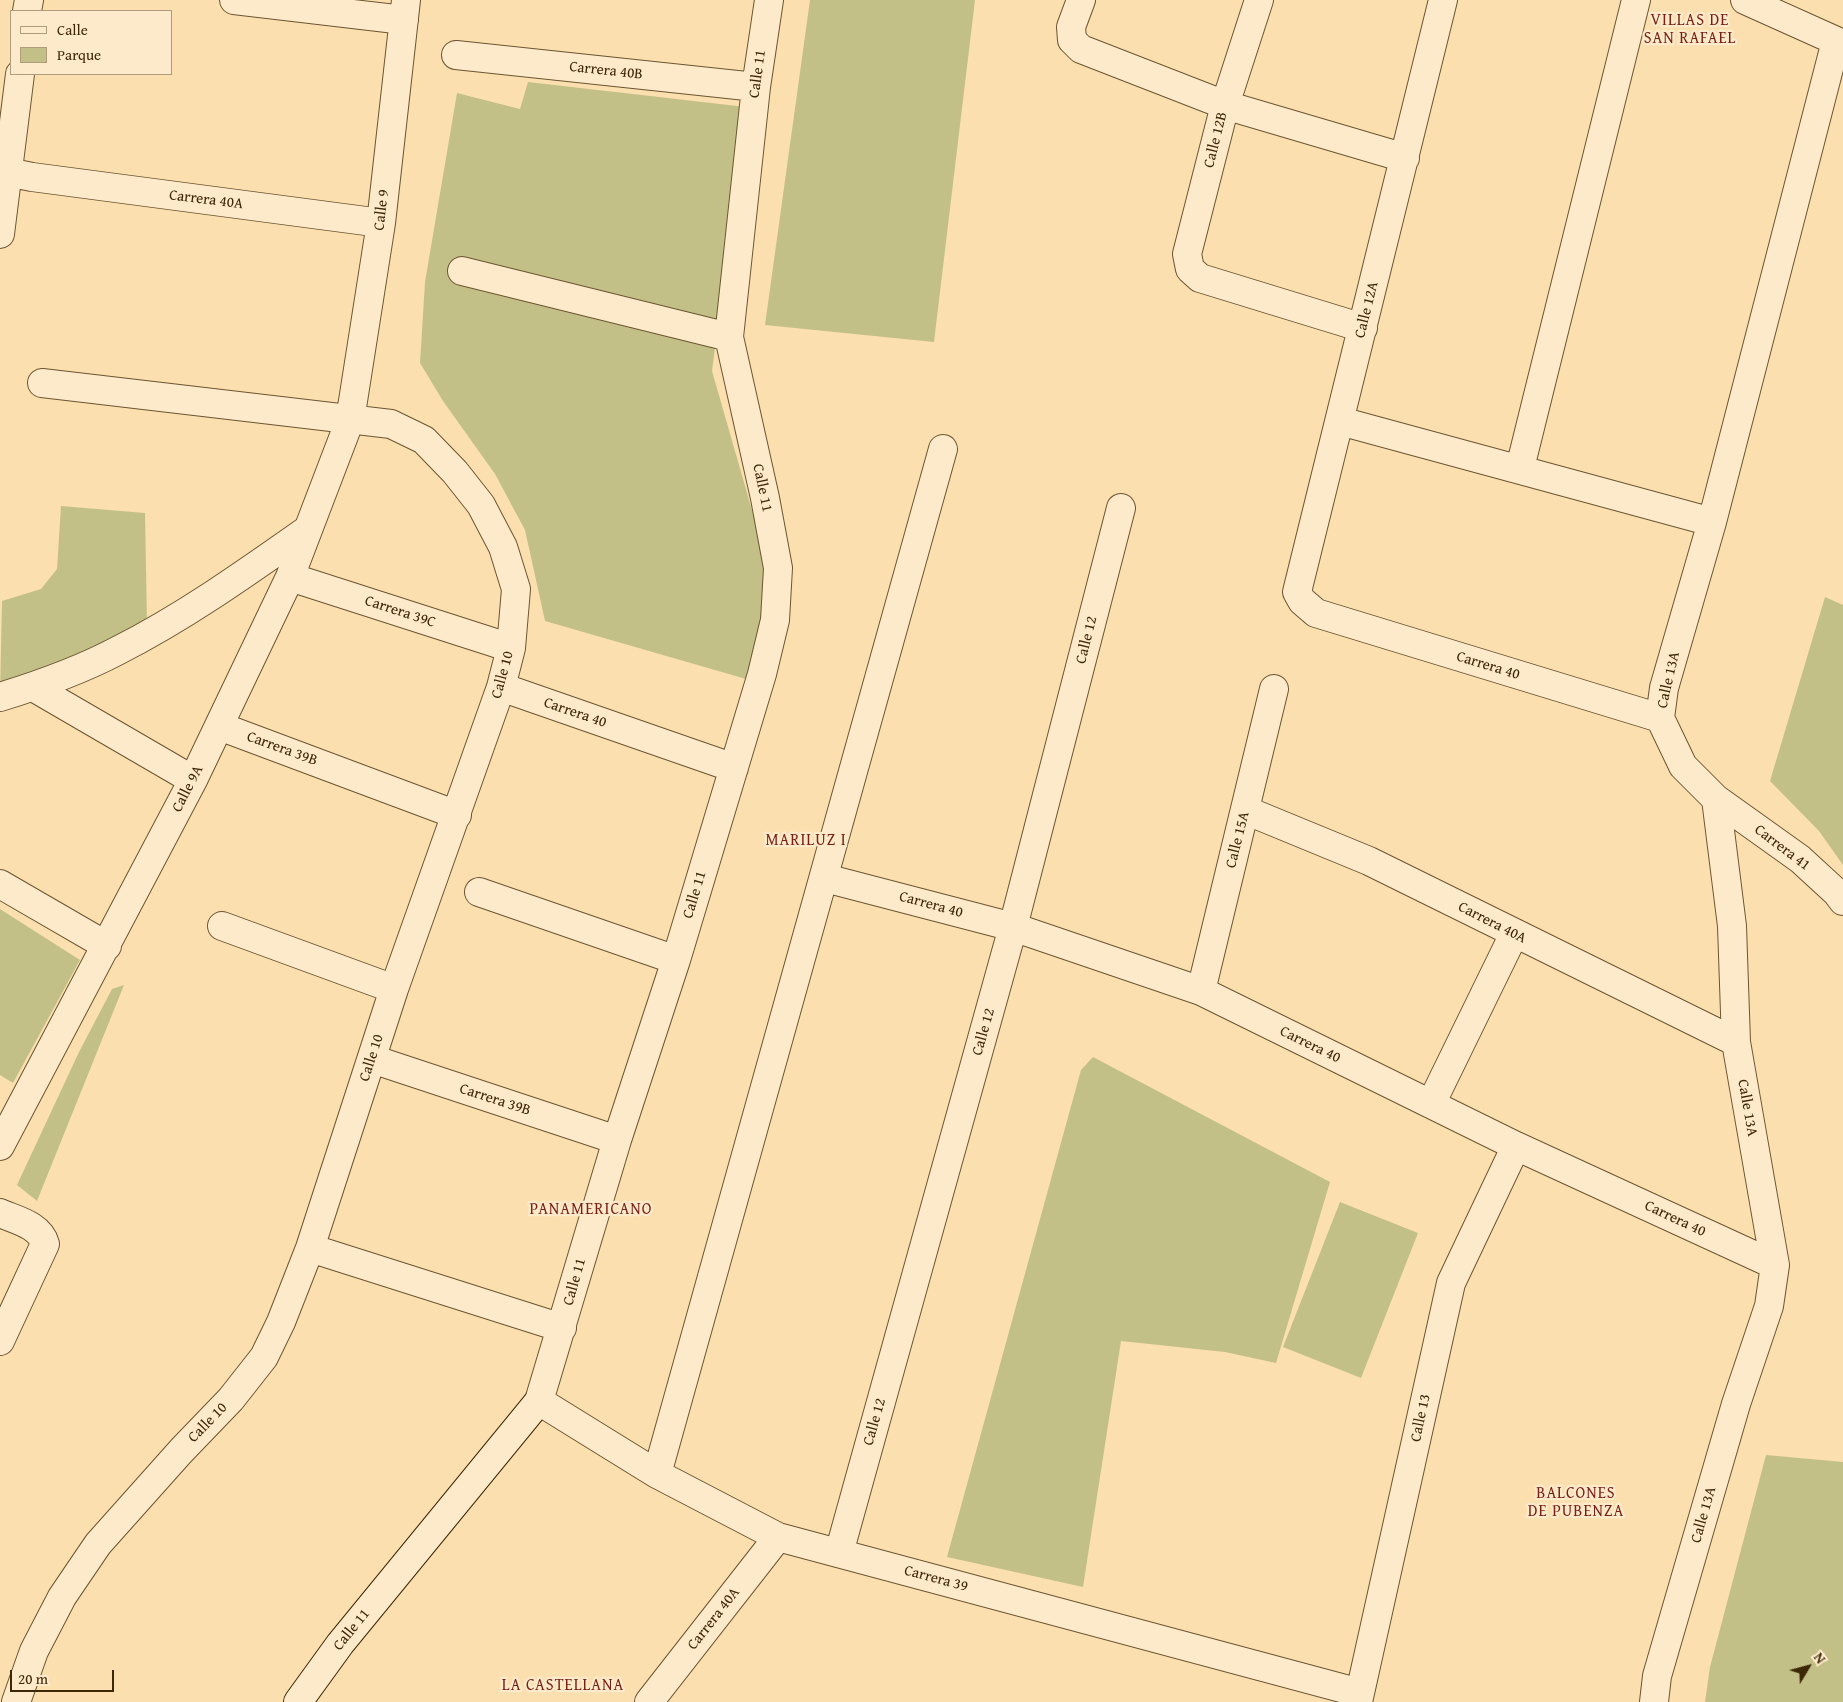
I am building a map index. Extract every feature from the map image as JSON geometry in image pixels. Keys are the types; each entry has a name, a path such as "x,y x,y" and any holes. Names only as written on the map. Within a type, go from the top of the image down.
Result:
{"street":[{"path":"234,0 405,10"},
{"name":"Calle 11","path":"298,1702 340,1644 539,1401 617,1140 676,960 762,674 775,620 778,568 765,498 728,336 756,87 768,0"},
{"path":"1081,0 1071,26 1072,40 1081,49 1225,105 1404,158"},
{"name":"Calle 12B","path":"1259,0 1225,105 1187,254 1190,269 1200,278 1363,328"},
{"name":"Calle 12A","path":"1316,613 1302,602 1297,592 1443,0"},
{"path":"1520,468 1636,0"},
{"path":"1745,0 1839,43"},
{"name":"Calle 9","path":"350,420 381,223 405,10"},
{"name":"Calle 13A","path":"1654,1702 1657,1676 1662,1657 1736,1404 1769,1306 1775,1265 1736,1042 1732,926 1716,799 1683,766 1660,718 1664,688 1712,522 1839,43"},
{"name":"Carrera 40B","path":"456,55 756,87"},
{"path":"0,234 20,175 5,143 20,75"},
{"name":"Carrera 40A","path":"20,175 381,223"},
{"path":"462,271 728,336"},
{"name":"Calle 10","path":"16,1702 34,1651 62,1597 98,1544 181,1451 231,1399 264,1357 281,1322 310,1248 394,989 457,815 500,687 511,648 516,589 503,547 481,505 456,472 424,440 391,424 42,383"},
{"name":"Calle 9A","path":"0,1146 193,780 290,577 350,420"},
{"path":"1340,421 1520,468 1712,522"},
{"path":"657,1474 825,878 943,448"},
{"name":"Calle 12","path":"839,1553 1013,927 1121,508"},
{"path":"0,698 33,687 117,652 227,587 307,530"},
{"name":"Carrera 39C","path":"290,577 511,648"},
{"name":"Carrera 40","path":"1316,613 1660,718"},
{"path":"33,687 193,780"},
{"name":"Carrera 40","path":"500,687 734,768"},
{"name":"Calle 15A","path":"1201,991 1274,688"},
{"name":"Carrera 39B","path":"219,726 457,815"},
{"name":"Carrera 41","path":"1716,799 1800,859 1837,892 1843,902"},
{"name":"Carrera 40A","path":"1245,810 1369,861 1736,1042"},
{"name":"Carrera 40","path":"825,878 1013,927 1201,991 1516,1146 1775,1265"},
{"path":"0,884 107,946"},
{"path":"479,892 676,960"},
{"path":"222,926 394,989"},
{"path":"1431,1104 1514,934"},
{"name":"Carrera 39B","path":"372,1059 617,1140"},
{"name":"Calle 13","path":"1359,1698 1450,1283 1516,1146"},
{"path":"0,1212 34,1228 42,1235 45,1244 0,1341"},
{"path":"310,1248 562,1328"},
{"name":"Carrera 39","path":"539,1401 657,1474 778,1537 1359,1698"},
{"name":"Carrera 40A","path":"649,1702 778,1537"}],"green space":[{"path":"810,0 975,0 934,342 765,325"},
{"path":"528,82 746,107 712,371 764,552 764,636 753,681 545,621 525,530 495,474 443,401 420,363 425,282 457,93 520,109"},
{"path":"61,506 145,513 147,625 0,696 2,601 41,589 57,569"},
{"path":"1825,597 1843,605 1843,865 1819,831 1770,781"},
{"path":"0,909 80,960 13,1083 0,1075"},
{"path":"124,985 37,1201 17,1185 79,1052 112,989"},
{"path":"1093,1057 1330,1182 1276,1363 1225,1352 1121,1341 1083,1587 947,1557 1081,1070"},
{"path":"1340,1202 1418,1233 1361,1378 1283,1347"},
{"path":"1766,1455 1843,1462 1843,1702 1705,1702 1710,1667"}],"district":[{"name":"VILLAS DE SAN RAFAEL","path":"1690,30"},
{"name":"MARILUZ I","path":"806,841"},
{"name":"PANAMERICANO","path":"591,1210"},
{"name":"BALCONES DE PUBENZA","path":"1576,1503"},
{"name":"LA CASTELLANA","path":"563,1686"}]}
